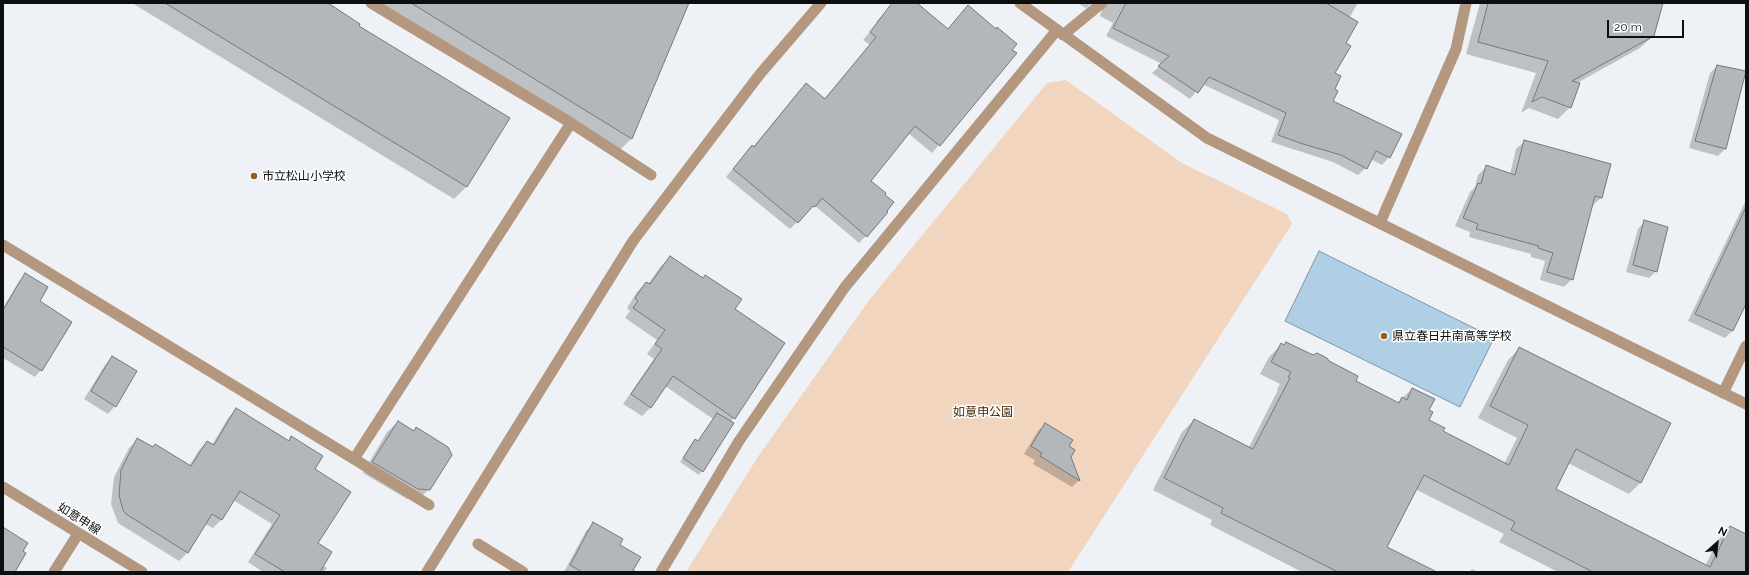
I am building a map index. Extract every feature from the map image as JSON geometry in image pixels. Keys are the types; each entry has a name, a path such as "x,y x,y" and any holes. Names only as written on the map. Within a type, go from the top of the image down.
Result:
{"street":[{"path":"371,3 571,123 651,175"},
{"path":"427,572 633,241 760,74 822,3"},
{"path":"1020,3 1207,138 1746,404"},
{"path":"660,572 738,441 845,287 1060,33 1102,3"},
{"path":"1380,224 1456,49 1466,3"},
{"path":"354,459 571,123"},
{"path":"3,245 429,505"},
{"path":"1723,393 1746,346"},
{"name":"如意申線","path":"3,487 142,572"},
{"path":"54,572 78,534"},
{"path":"478,544 523,572"}],"green space":[{"name":"如意申公園","path":"1066,80 1182,163 1287,214 1292,224 1068,572 686,572 757,458 870,299 1047,83"}],"water":[{"path":"1319,251 1494,338 1460,407 1285,321"}],"building":[{"path":"165,3 328,3 360,24 359,26 510,118 467,187"},
{"path":"411,3 689,3 632,139"},
{"path":"892,3 917,3 948,29 968,5 996,29 997,27 1017,44 1012,50 1017,53 940,146 915,126 871,181 886,193 885,195 894,202 887,211 888,212 867,237 822,198 798,223 733,169 752,145 754,147 806,83 825,99 876,37 870,32"},
{"path":"1126,3 1326,3 1358,22 1346,43 1351,46 1335,73 1341,76 1335,89 1338,91 1333,101 1402,134 1390,158 1376,151 1367,169 1341,155 1278,135 1286,113 1209,77 1198,93 1158,66 1169,56 1113,28"},
{"path":"1488,3 1663,3 1654,36 1572,81 1580,83 1571,108 1542,97 1532,102 1548,61 1478,42"},
{"path":"1717,65 1746,71 1726,149 1695,141"},
{"path":"1524,140 1611,164 1602,198 1595,196 1573,280 1547,272 1553,253 1538,248 1539,246 1476,229 1478,224 1463,218 1478,183 1481,184 1486,165 1515,175"},
{"path":"1746,207 1746,304 1733,331 1695,314"},
{"path":"1644,220 1668,227 1657,272 1633,265"},
{"path":"670,256 703,278 705,275 742,299 735,309 785,343 735,419 673,376 651,408 631,394 662,349 655,344 665,330 633,308 638,301 635,298 646,282 650,284"},
{"path":"25,273 48,287 40,301 72,322 42,371 3,347 3,310"},
{"path":"1286,342 1313,355 1317,353 1327,358 1329,361 1358,376 1356,381 1399,403 1402,397 1407,400 1412,388 1435,399 1429,410 1433,412 1429,420 1445,428 1443,431 1509,465 1528,425 1490,406 1519,347 1671,423 1641,483 1576,449 1556,489 1710,567 1730,526 1746,534 1746,572 1593,572 1511,530 1515,522 1424,475 1387,547 1437,572 1338,572 1221,513 1223,508 1164,478 1194,419 1253,449 1290,378 1288,377 1291,372 1271,362 1281,343 1284,345"},
{"path":"112,356 137,371 116,407 91,391"},
{"path":"236,408 289,441 291,436 323,456 315,469 351,492 318,543 332,552 320,572 285,572 255,554 280,515 240,491 222,520 212,514 188,553 126,514 123,510 119,495 121,470 137,438 153,447 155,444 191,466 207,441 214,445"},
{"path":"717,413 734,423 703,472 683,458 695,439 698,441"},
{"path":"398,421 414,431 416,427 448,447 452,455 430,490 418,489 372,462"},
{"path":"1045,423 1073,440 1069,446 1075,450 1071,457 1080,481 1040,456 1042,453 1031,446"},
{"path":"593,522 623,539 620,545 641,557 632,572 582,572 570,565"},
{"path":"3,527 28,543 23,551 26,553 15,572 3,572"}],"place":[{"name":"市立松山小学校","path":"254,176"},
{"name":"県立春日井南高等学校","path":"1384,336"}]}
